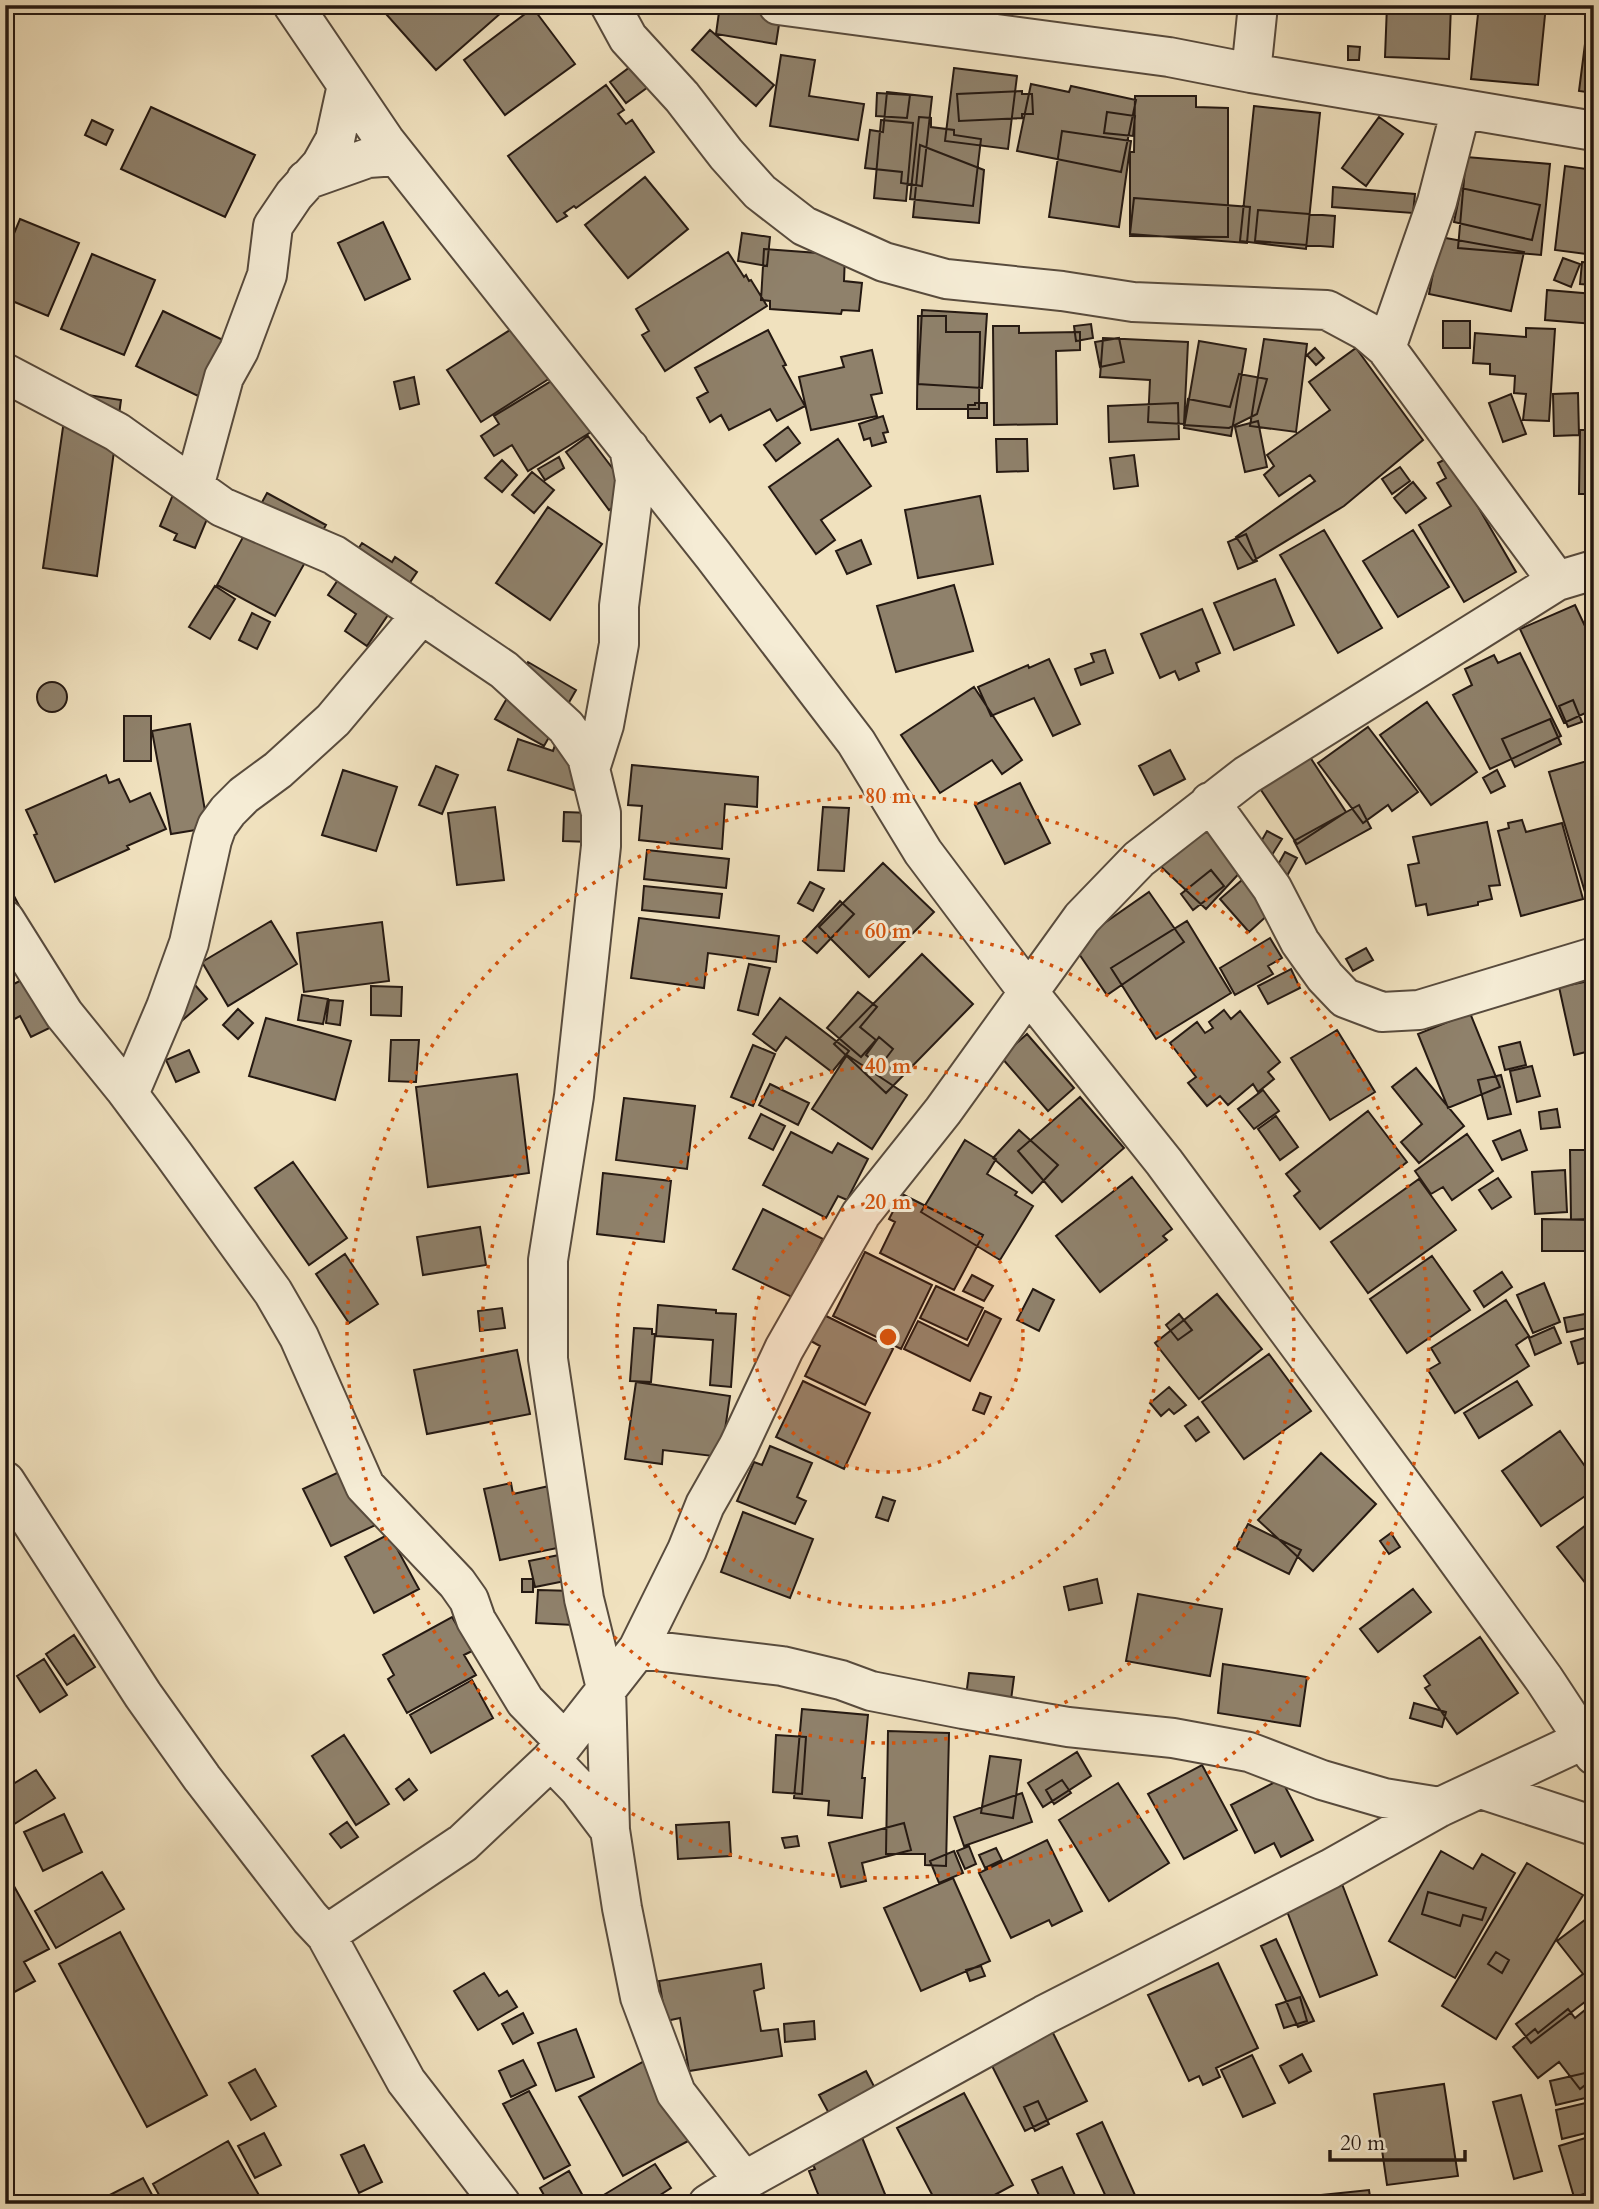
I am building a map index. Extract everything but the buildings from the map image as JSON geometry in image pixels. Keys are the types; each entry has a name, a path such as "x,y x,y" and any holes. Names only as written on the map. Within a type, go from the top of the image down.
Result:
{"street":[{"path":"293,5 397,156 629,448 856,743 923,852 1029,993 1164,1161 1544,1679 1588,1747 1440,1807 1330,1870 1044,2015 744,2181 708,2204"},
{"path":"610,5 628,37 682,97 760,192 804,226 884,262 946,279 1062,291 1133,302 1327,310 1366,331 1386,348 1557,581"},
{"path":"778,5 1169,57 1251,74 1594,131"},
{"path":"1251,74 1258,5"},
{"path":"194,486 224,377 239,350 264,285 273,226 293,195 321,165 335,140 347,85"},
{"path":"1386,348 1437,202 1461,109"},
{"path":"306,180 368,158 397,156"},
{"path":"5,373 117,432 222,507 334,555 504,670 566,727 587,757 601,813 601,846 574,1096 548,1260 548,1359 584,1599 606,1688 610,1830 640,1997 676,2093 744,2181"},
{"path":"590,769 604,725 619,644 619,606 635,480 629,448"},
{"path":"326,1935 463,1843 558,1751 638,1649 687,1550 705,1505 738,1447 784,1349 861,1214 943,1111 1082,918 1139,859 1247,775 1557,581 1594,570"},
{"path":"129,1094 166,1007 189,943 217,826 244,795 278,770 333,720 422,614"},
{"path":"1210,802 1272,888 1300,942 1325,977 1345,998 1382,1012 1419,1010 1594,957"},
{"path":"5,920 64,1014 129,1094 272,1292 299,1337 365,1486 457,1583 469,1600 476,1620 579,1789 610,1830"},
{"path":"5,1480 143,1695 202,1778 326,1935 406,2081 500,2204"},
{"path":"638,1649 782,1666 841,1680 871,1691 963,1709 1068,1727 1173,1738 1249,1752 1322,1780 1372,1794 1440,1807"},
{"path":"1481,1789 1594,1826"}]}
